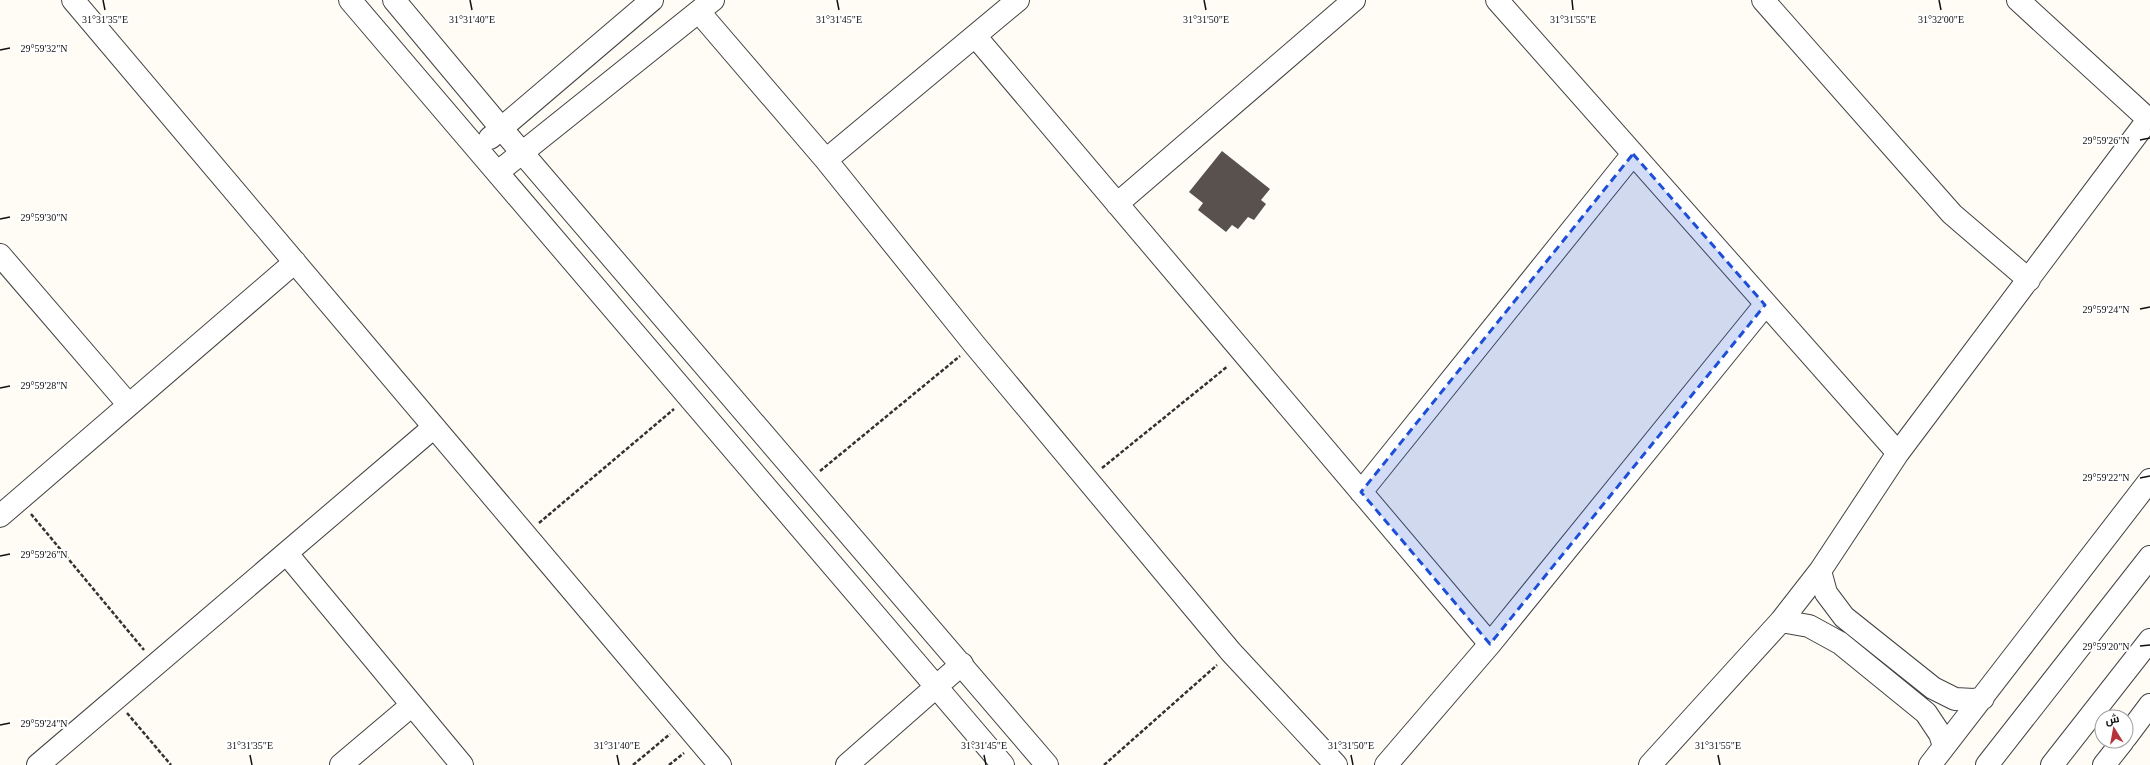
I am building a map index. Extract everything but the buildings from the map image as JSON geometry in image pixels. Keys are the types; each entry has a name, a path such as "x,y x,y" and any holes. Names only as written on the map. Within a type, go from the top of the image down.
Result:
{"street":[{"path":"73,0 720,765"},
{"path":"350,0 690,395 1004,765"},
{"path":"394,0 501,128 1047,765"},
{"path":"478,148 652,0"},
{"path":"826,160 976,37 1018,0"},
{"path":"1117,204 1354,0"},
{"path":"1497,0 1765,305 1898,453"},
{"path":"1763,0 1952,214 2029,280"},
{"path":"1650,765 1781,621 1820,571 1898,453 2149,118 2018,0"},
{"path":"498,172 522,151 706,6 826,160 974,344 1231,652 1336,765"},
{"path":"976,37 1490,644"},
{"path":"1361,492 1633,154"},
{"path":"0,255 129,405"},
{"path":"0,516 295,262"},
{"path":"1386,765 1490,644 1765,305"},
{"path":"38,765 434,427"},
{"path":"1930,765 2150,480"},
{"path":"287,554 462,765"},
{"path":"1988,765 2150,557"},
{"path":"1820,571 1826,593 1844,617 1933,688 1955,699 1974,700 1983,698"},
{"path":"1781,621 1809,626 1840,643 1926,713 1940,734 1944,746"},
{"path":"2052,765 2150,640"},
{"path":"846,765 962,664"},
{"path":"341,765 412,705"},
{"path":"2134,726 2150,705"},
{"path":"2104,765 2117,749"}],"path":[{"path":"806,483 974,344"},
{"path":"1087,480 1244,353"},
{"path":"525,535 690,395"},
{"path":"19,500 157,665"},
{"path":"1104,765 1231,652"},
{"path":"116,699 171,765"},
{"path":"634,765 684,723"}],"highlighted area":[{"path":"1633,154 1765,305 1490,644 1361,492"}]}
